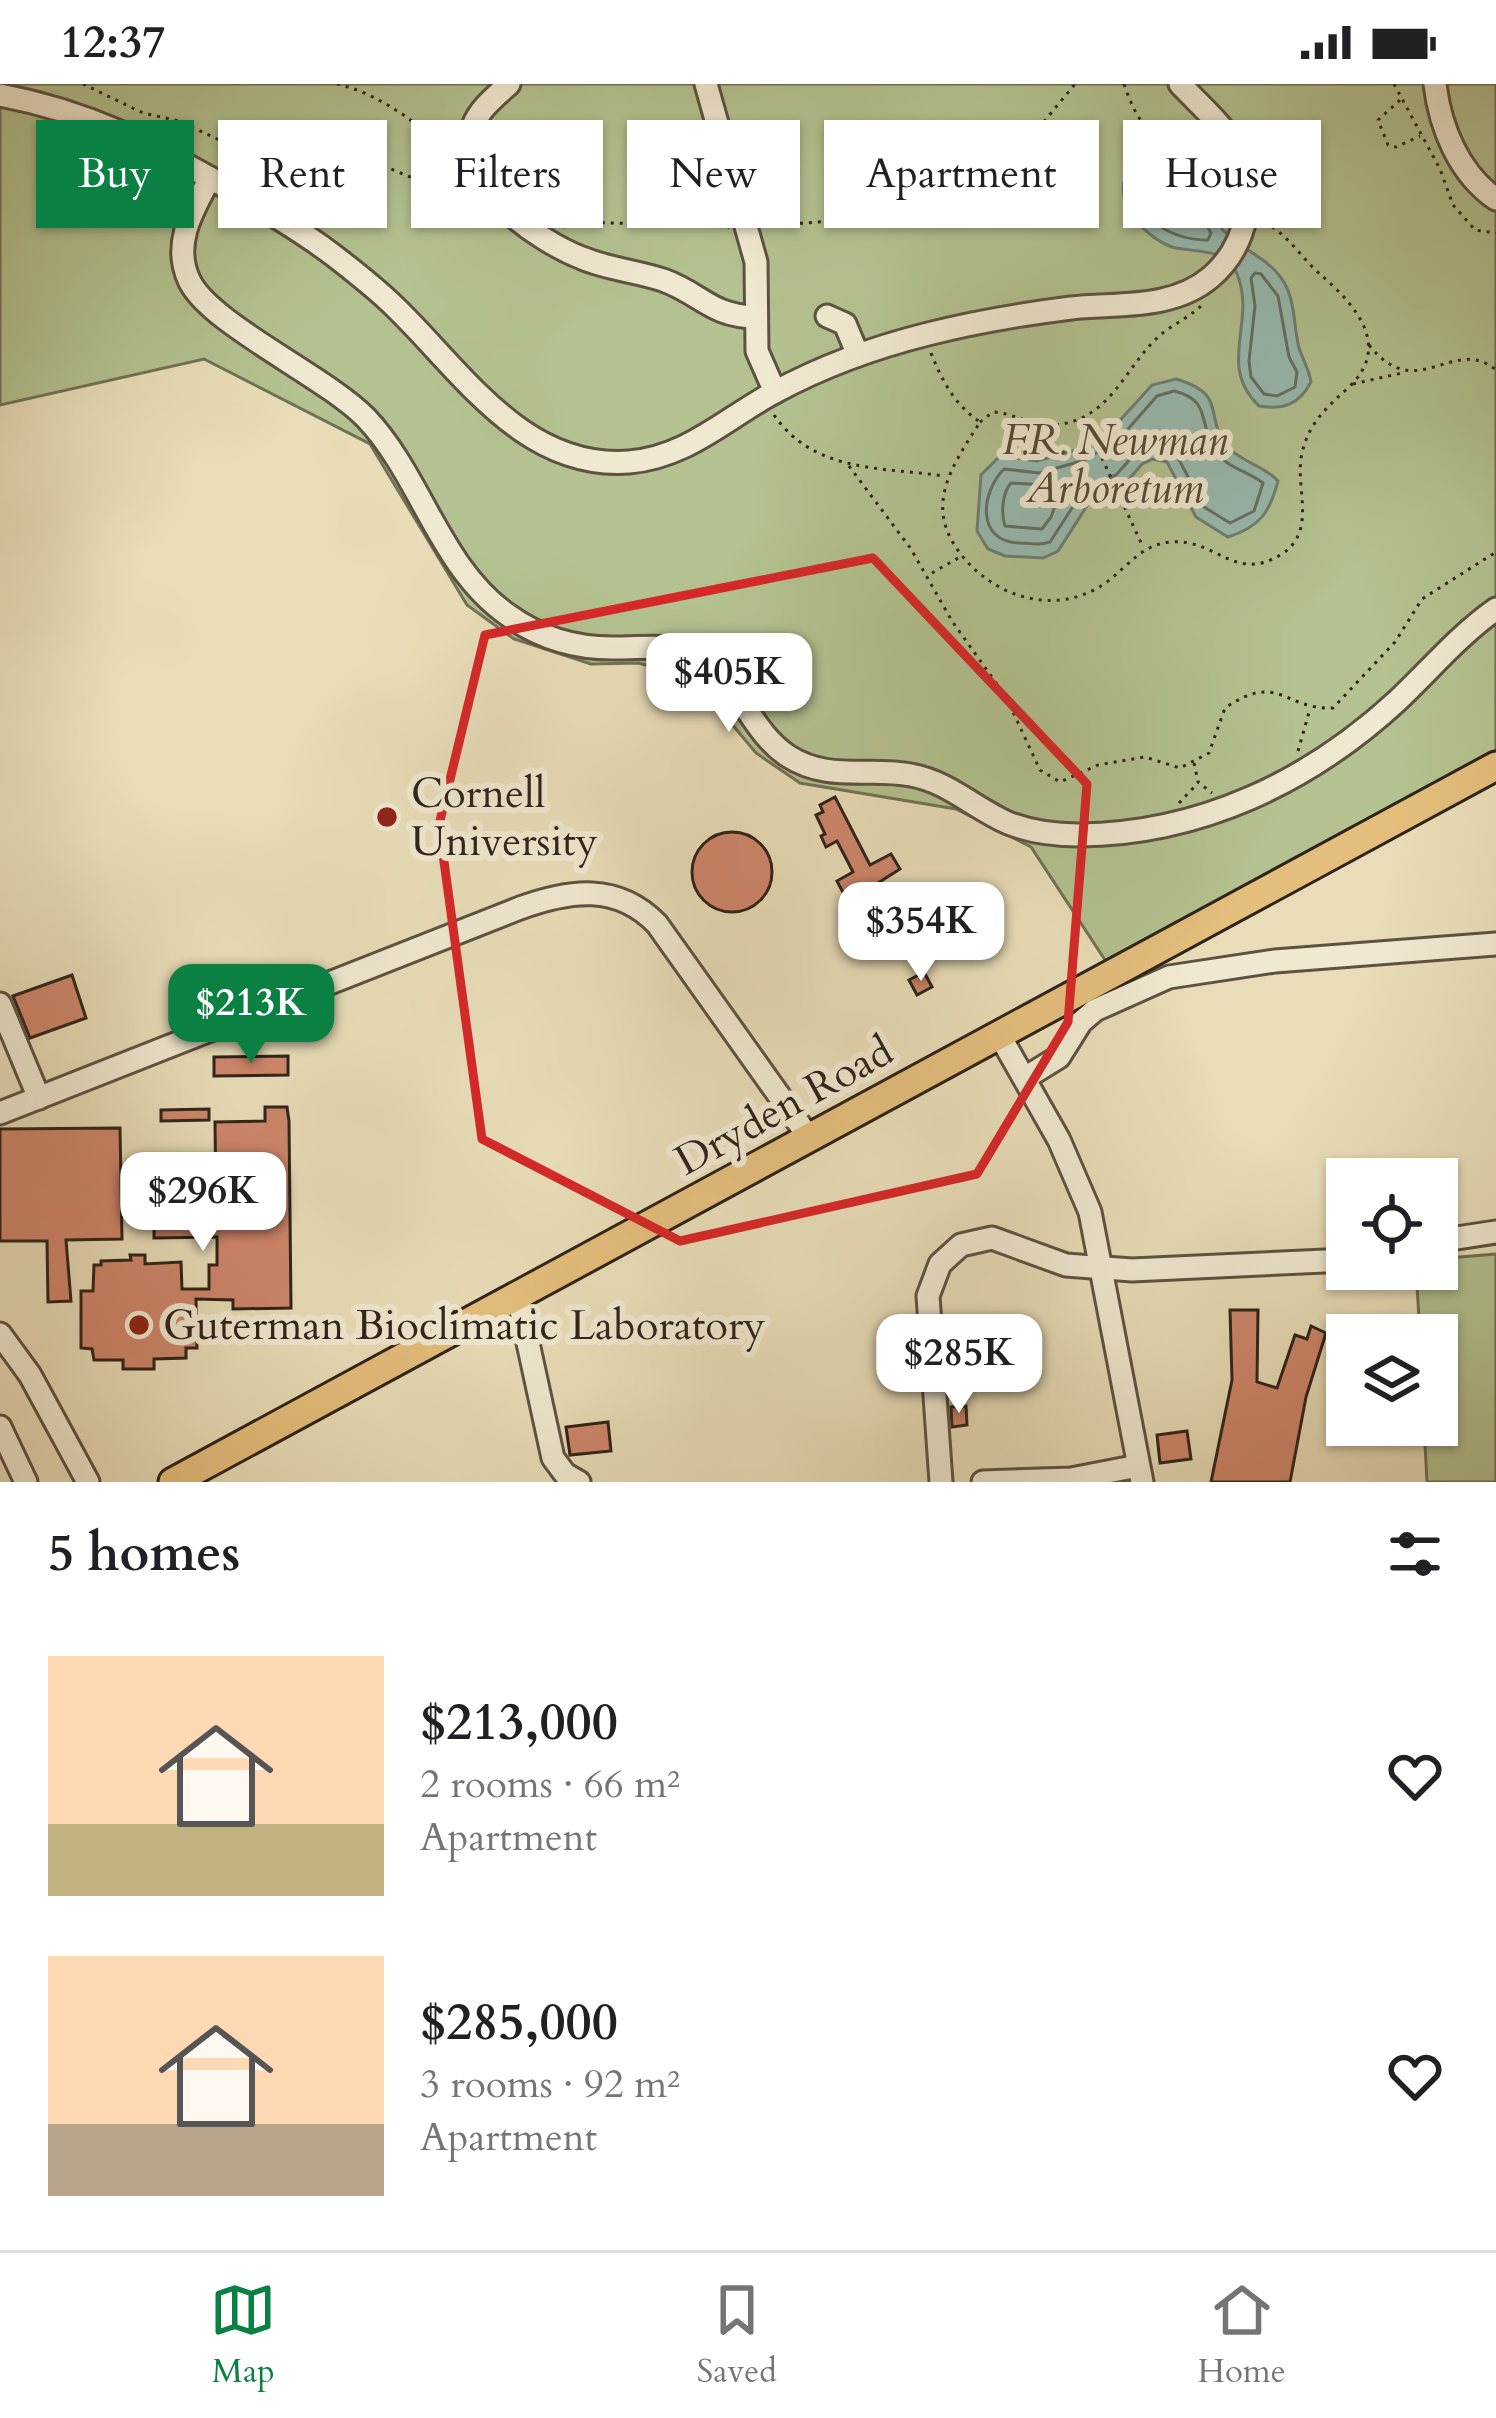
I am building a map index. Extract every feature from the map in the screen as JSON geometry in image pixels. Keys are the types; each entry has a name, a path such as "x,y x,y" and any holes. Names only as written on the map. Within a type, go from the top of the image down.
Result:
{"main road":[{"name":"Dryden Road","path":"173,1482 1496,766"}],"street":[{"path":"476,120 509,84"},
{"path":"706,84 717,120"},
{"path":"1180,84 1212,120"},
{"path":"1435,84 1452,145 1481,188 1496,199"},
{"path":"0,95 115,128 210,178 330,252 392,304 516,429 562,454 614,462 665,455 697,442 769,395 858,355 926,334 1036,313 1154,302 1181,295 1214,274 1242,228"},
{"path":"210,178 183,238 184,268 198,295 326,383 367,419 481,592 542,635 577,646 664,646 704,660 735,687 773,744 825,772 908,774 936,782 997,817 1040,832 1082,835 1173,824 1224,810 1298,776 1358,736 1496,608"},
{"path":"529,228 587,260 671,283 719,312 756,317"},
{"path":"748,228 758,282 757,351 769,395"},
{"path":"827,316 845,324 858,355"},
{"path":"0,1113 520,908 559,896 598,892 628,901 657,923 810,1139"},
{"path":"1025,1078 1052,1065 1094,1010 1169,976 1256,963 1496,944"},
{"path":"0,1004 39,1098"},
{"path":"983,1482 1140,1474 1083,1192 1000,1036"},
{"path":"1458,1238 1496,1232"},
{"path":"941,1482 929,1286 940,1264 961,1245 985,1238 1066,1265 1132,1270 1326,1261"},
{"path":"518,1298 553,1458 565,1474 579,1482"},
{"path":"0,1334 30,1375 88,1482"},
{"path":"0,1426 26,1482"}],"path":[{"path":"83,84 142,113 179,121 230,145 346,170 391,169 420,181 459,213 508,231 549,228"},
{"path":"337,84 355,88 411,122"},
{"path":"800,223 914,215 951,176 1023,147 1075,84"},
{"path":"1124,84 1139,120"},
{"path":"1394,84 1440,169 1453,205 1475,230 1496,233"},
{"path":"1400,100 1378,120 1384,138 1396,147 1421,134"},
{"path":"1214,274 1209,294 1198,309 1160,334 1106,403 1050,426 1026,424 993,412 980,422 946,477 942,496 945,527 962,556 1003,590 1051,601 1093,591 1144,550 1175,541 1250,566 1288,550 1299,534 1304,512 1300,457 1310,430 1325,406 1352,385 1368,344 1365,324 1350,299 1273,228"},
{"path":"926,334 946,386 964,411 980,422"},
{"path":"1368,344 1388,365 1405,373"},
{"path":"1352,385 1472,359 1496,370"},
{"path":"769,395 784,429 816,453 849,466 946,477"},
{"path":"1083,415 1144,550"},
{"path":"849,466 929,575 952,621 1006,697 1047,778 1060,782 1098,765 1145,757 1172,768 1194,761 1214,748 1225,708 1265,691 1327,710 1340,704 1395,642 1422,599 1496,552"},
{"path":"929,575 962,556"},
{"path":"1298,776 1294,768 1311,707"},
{"path":"1194,761 1198,782 1221,797 1224,810"},
{"path":"1173,824 1177,805 1198,782"}],"highlighted area":[{"path":"873,558 1087,784 1068,1022 977,1174 680,1241 482,1139 439,825 485,635"}],"green space":[{"name":"F.R. Newman Arboretum","path":"0,84 1496,84 1496,752 1107,963 1031,847 956,809 800,783 756,753 694,679 639,663 591,664 514,639 467,605 370,444 204,359 0,405"},
{"path":"1496,1254 1496,1482 1427,1482 1425,1446 1458,1446 1458,1314 1419,1314 1417,1290 1458,1290 1458,1257"}],"water":[{"path":"1143,228 1222,228 1272,268 1285,284 1293,307 1299,348 1311,382 1301,396 1290,404 1259,406 1247,391 1238,359 1242,292 1232,265 1218,255 1172,247"},
{"path":"1176,379 1204,392 1230,449 1278,481 1267,510 1256,523 1228,537 1196,517 1167,462 1153,459 1125,484 1092,498 1058,551 1043,558 1005,556 988,549 977,531 981,475 1000,456 1037,461 1080,449 1113,428 1152,385"}],"building":[{"path":"835,797 870,865 891,854 900,869 870,888 890,927 871,937 837,881 853,872 837,841 826,847 821,836 825,834 816,815 823,812 820,805"},
{"path":"732,832 760,844 772,872 760,900 732,912 704,900 692,872 704,844"},
{"path":"924,972 932,987 917,995 909,980"},
{"path":"72,975 86,1018 30,1038 13,996"},
{"path":"288,1056 288,1075 214,1076 214,1057"},
{"path":"265,1107 287,1107 289,1121 291,1308 233,1309 233,1300 196,1299 197,1348 186,1348 186,1358 154,1359 154,1369 123,1369 123,1360 94,1360 92,1349 81,1348 81,1291 93,1291 94,1265 131,1260 130,1255 145,1255 145,1264 181,1262 182,1289 209,1289 209,1265 217,1265 217,1237 154,1238 154,1213 216,1212 215,1122 265,1121"},
{"path":"209,1109 209,1120 161,1121 161,1110"},
{"path":"120,1128 122,1239 66,1240 71,1301 48,1302 47,1241 0,1241 0,1129"},
{"path":"1230,1310 1258,1310 1257,1382 1277,1388 1295,1335 1307,1339 1311,1326 1326,1333 1306,1397 1290,1482 1211,1482 1232,1380"},
{"path":"966,1406 967,1425 952,1427 951,1407"},
{"path":"608,1422 611,1451 570,1455 566,1427"},
{"path":"1187,1431 1191,1459 1160,1463 1157,1435"}],"place":[{"name":"Cornell University","path":"387,817"},
{"name":"Guterman Bioclimatic Laboratory","path":"139,1325"}]}
